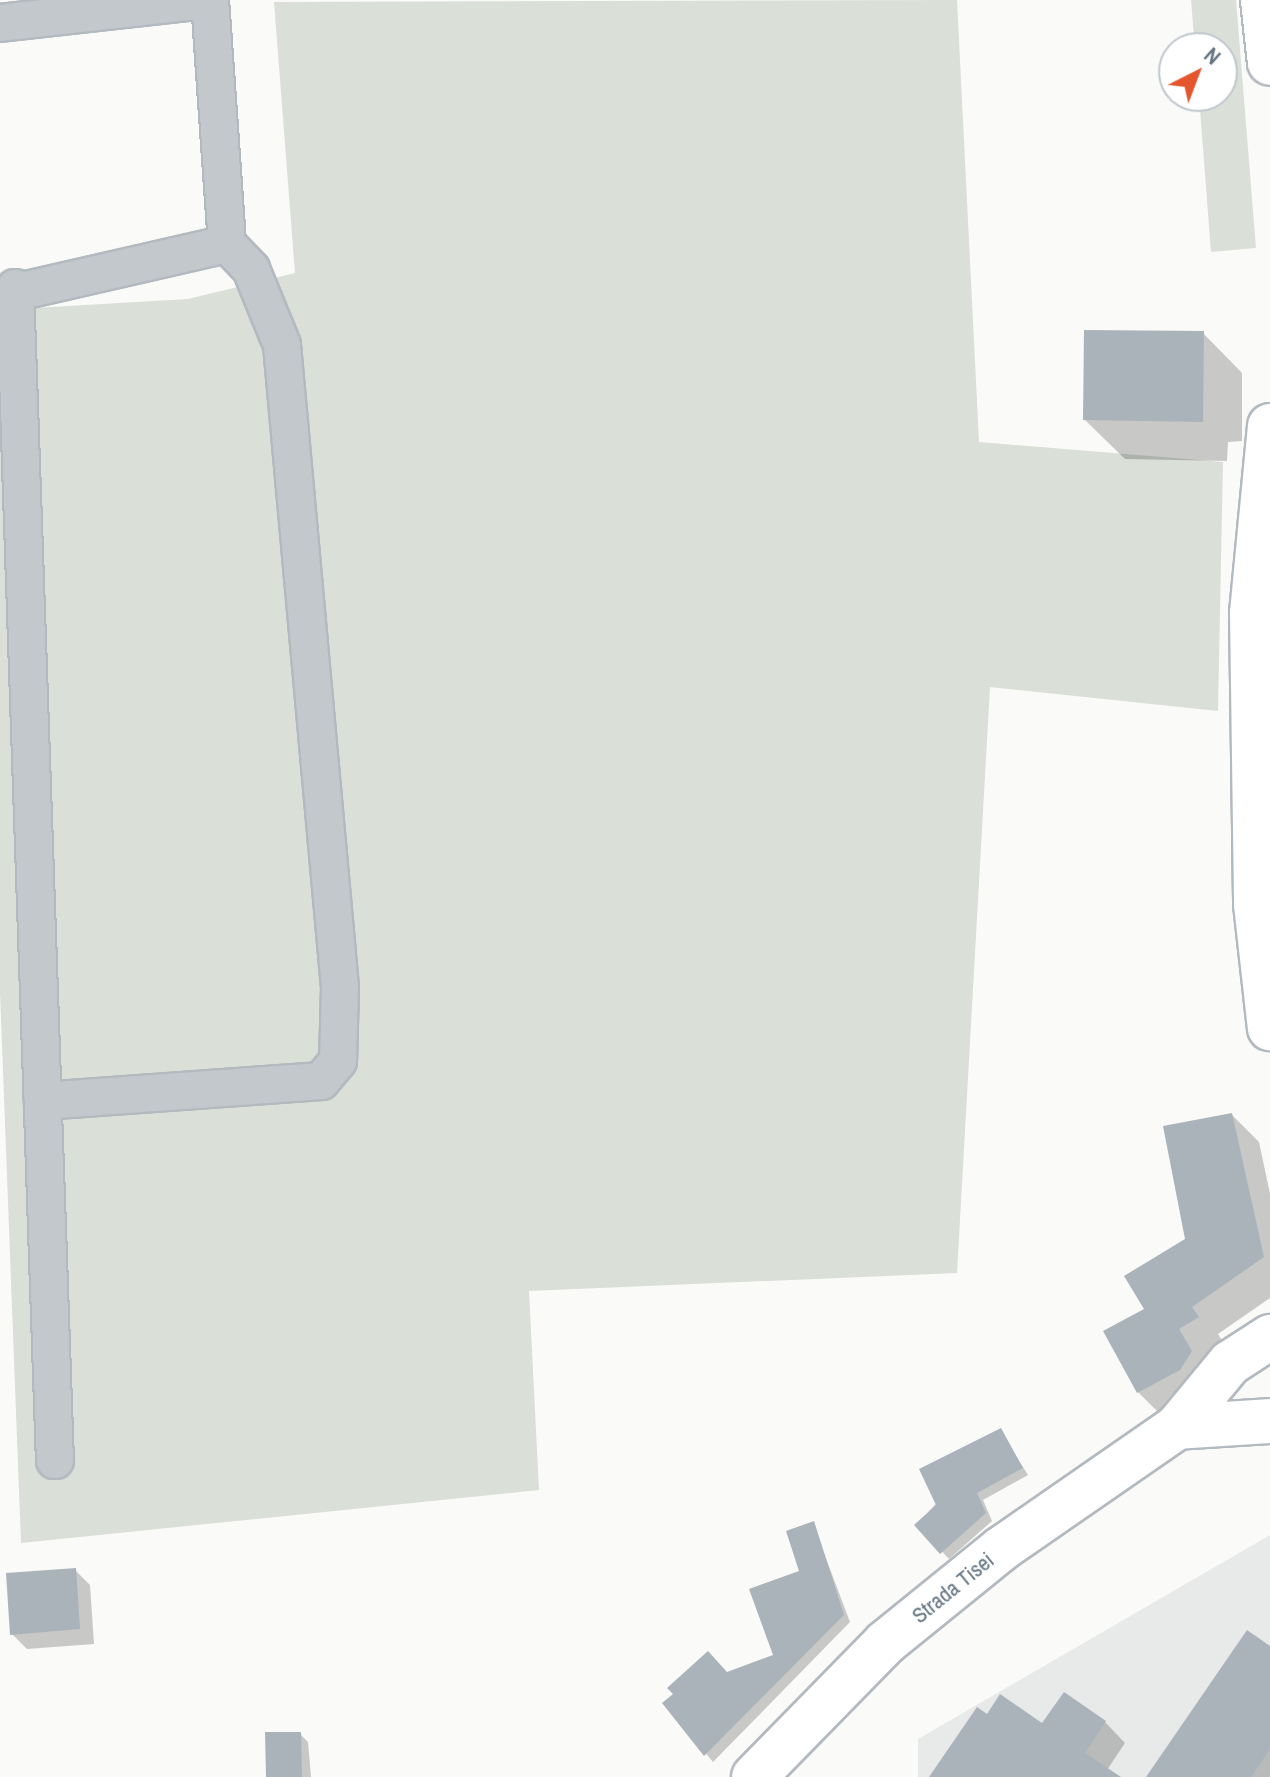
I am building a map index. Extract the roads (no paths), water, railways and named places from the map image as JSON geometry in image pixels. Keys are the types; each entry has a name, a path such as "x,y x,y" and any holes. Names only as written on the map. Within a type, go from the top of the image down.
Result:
{"main road":[{"path":"1263,0 1270,63"},
{"path":"1270,426 1252,613 1256,904 1270,1028"},
{"name":"Strada Tisei","path":"754,1777 885,1643 1001,1549 1177,1427 1230,1363 1270,1337"},
{"path":"1177,1427 1270,1421"}],"street":[{"path":"0,23 207,0 227,244 251,269 282,345 340,987 338,1061 321,1081 43,1101"},
{"path":"55,1460 43,1101 7,292 227,244"}]}
